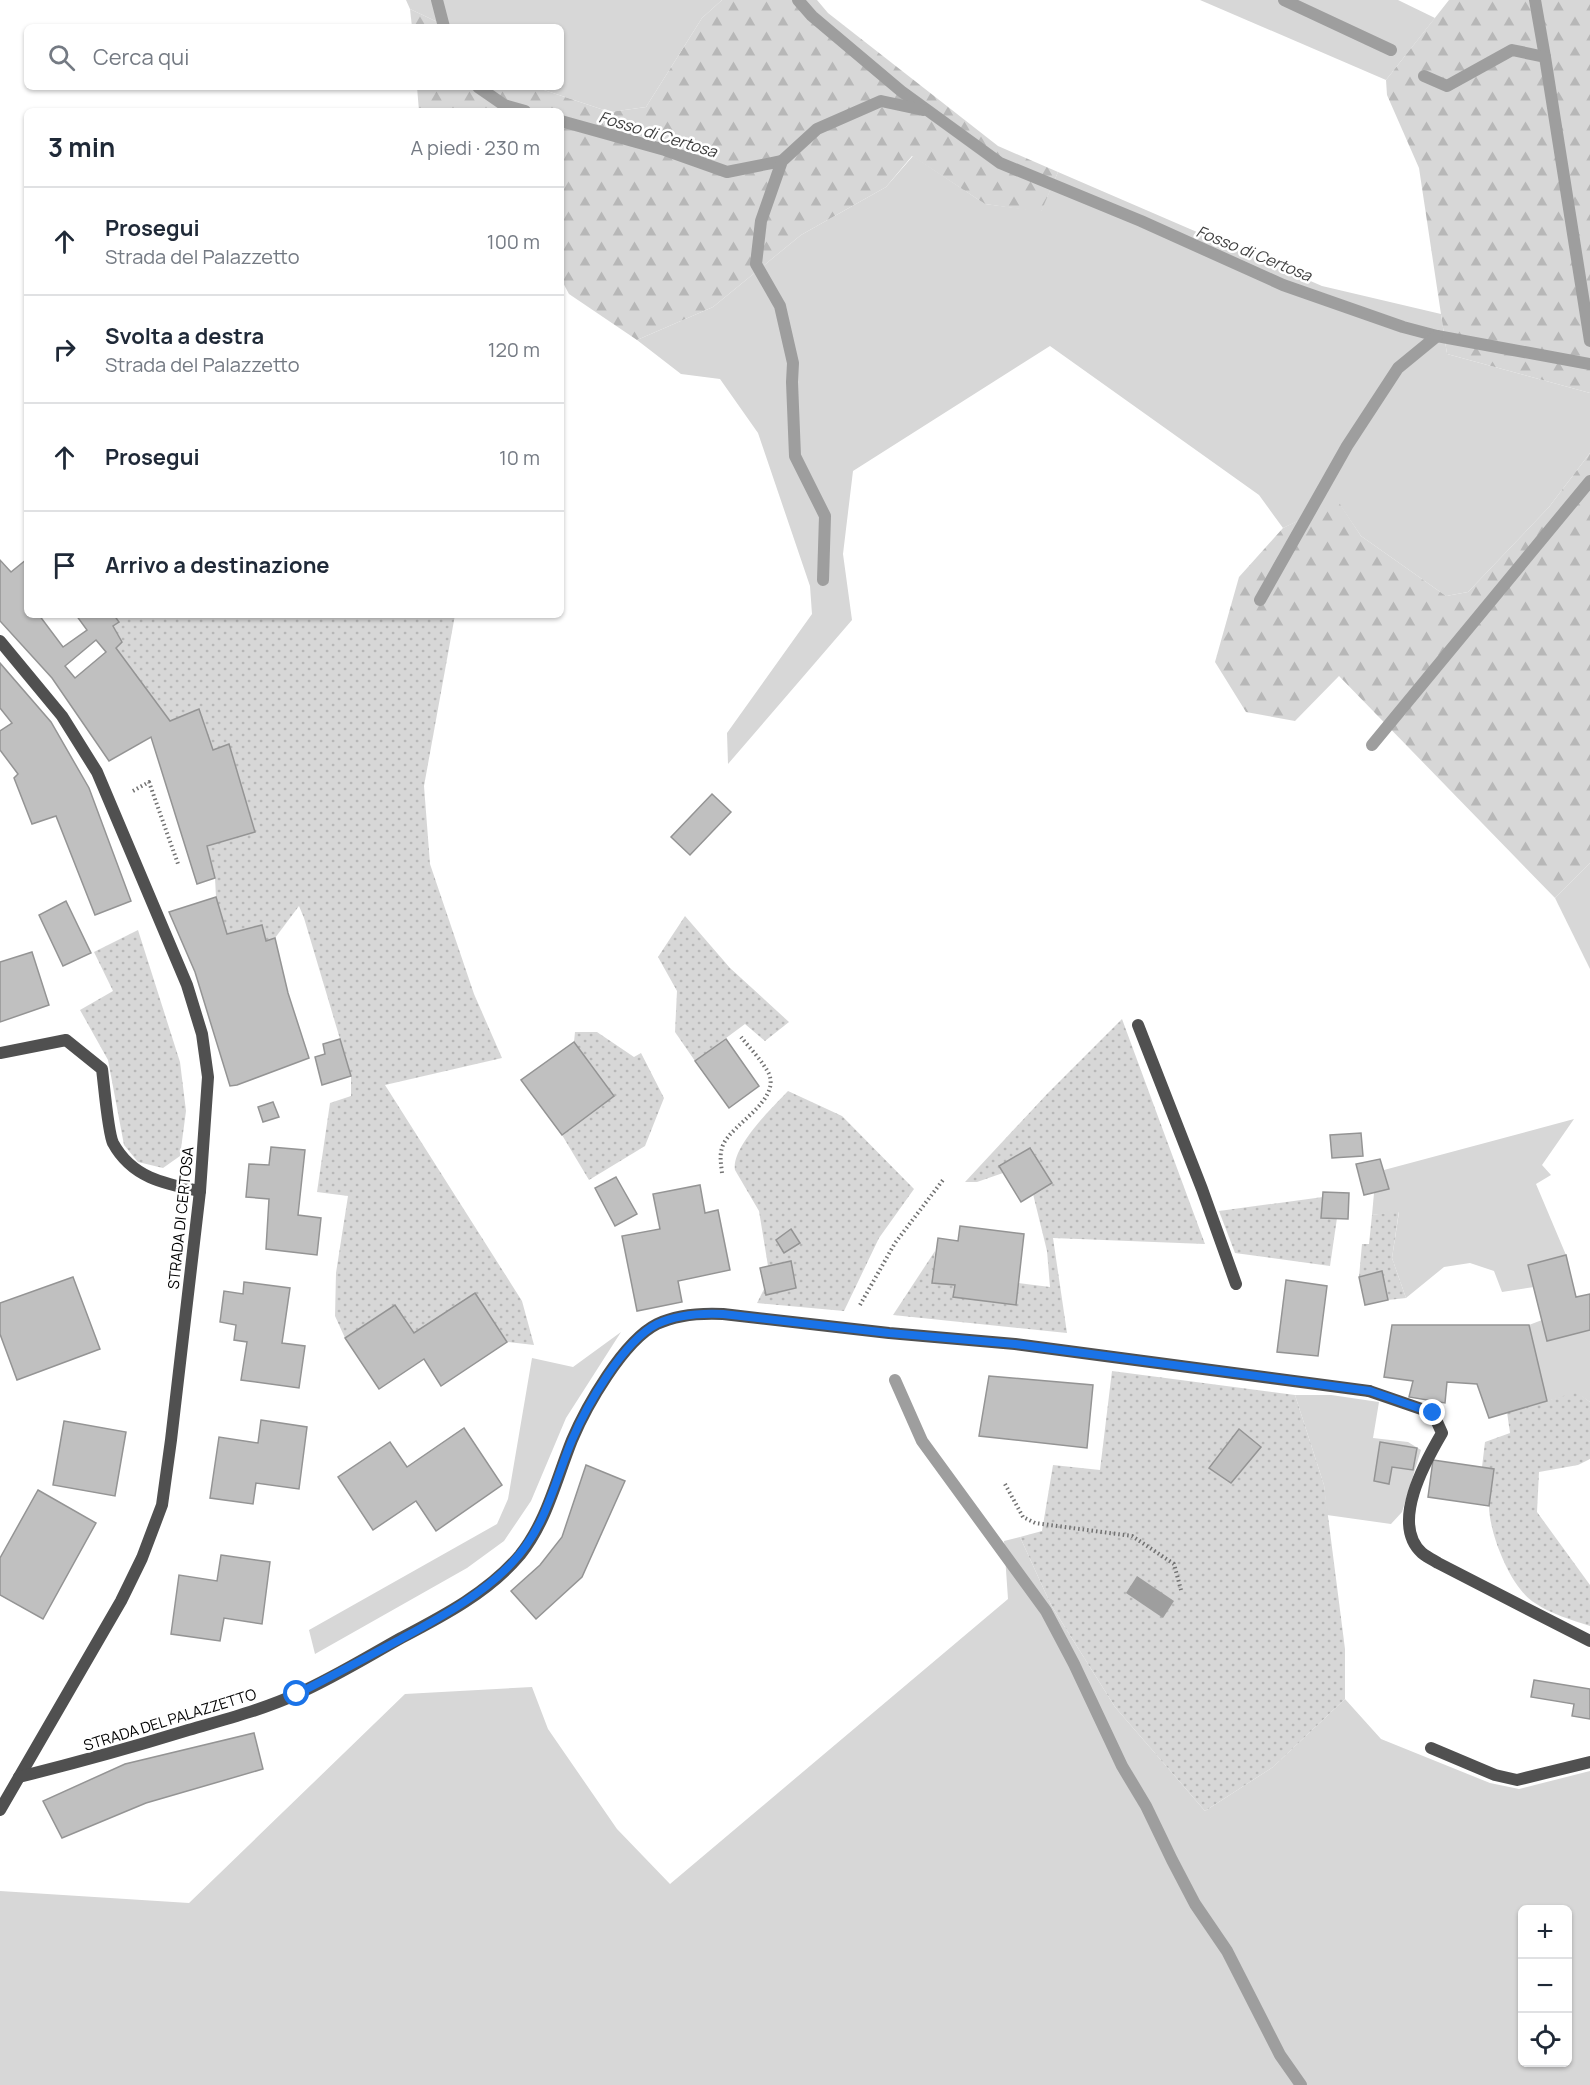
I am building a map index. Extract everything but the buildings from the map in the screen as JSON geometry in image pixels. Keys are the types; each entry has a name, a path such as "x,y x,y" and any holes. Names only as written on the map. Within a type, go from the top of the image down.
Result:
{"street":[{"name":"STRADA DI CERTOSA","path":"0,641 67,723 92,763 111,802 187,986 202,1035 208,1077 200,1191 165,1489 158,1518 121,1601 0,1810"},
{"path":"1137,1025 1202,1189 1236,1284"},
{"path":"0,1053 66,1040 102,1069 112,1142 132,1167 158,1182 200,1191"},
{"name":"STRADA DEL PALAZZETTO","path":"19,1778 110,1754 278,1702 338,1673 429,1623 481,1590 510,1566 530,1540 549,1506 572,1442 594,1395 637,1340 657,1324 675,1318 716,1313 852,1329 1015,1344 1370,1391 1433,1413 1442,1433 1423,1466 1408,1518 1413,1538 1421,1552 1438,1563 1590,1641"},
{"path":"1431,1748 1495,1776 1517,1780 1590,1762"}],"path":[{"path":"111,802 148,782 177,864"},
{"path":"722,1173 720,1154 724,1143 765,1099 770,1087 769,1074 741,1036"},
{"path":"852,1329 859,1308 895,1244 943,1180"},
{"path":"1005,1484 1023,1517 1035,1523 1132,1536 1174,1564 1181,1590"}],"green space":[{"path":"406,0 722,0 702,18 646,107 610,112 544,90 564,90 564,24 442,24 410,9"},
{"path":"722,0 817,0 828,13 998,146 1058,172 1041,212 985,204 912,156 886,187 801,235 713,307 637,340 569,294 564,285 564,108 419,108 417,90 544,90 610,112 646,107 702,18"},
{"path":"1200,0 1398,0 1435,18 1386,80"},
{"path":"1449,0 1590,0 1590,393 1447,354 1419,168 1387,95 1386,80"},
{"path":"410,9 442,24 412,24"},
{"path":"913,156 985,204 1041,211 1058,172 1322,286 1441,314 1447,354 1590,393 1590,453 1549,507 1468,592 1446,596 1361,536 1338,502 1283,528 1259,495 1050,346 853,471 843,554 852,620 728,764 727,733 812,614 810,586 758,433 720,379 681,374 637,340 713,307 801,235 886,187"},
{"path":"1590,453 1590,863 1555,898 1339,676 1295,721 1246,712 1215,662 1239,577 1283,528 1338,501 1361,536 1446,596 1468,592 1549,507"},
{"path":"116,618 454,618 424,786 430,864 474,994 502,1058 385,1085 522,1301 534,1345 507,1342 475,1293 414,1333 395,1305 345,1338 335,1316 336,1273 348,1196 317,1192 330,1103 351,1096 351,1076 304,918 299,906 275,938 266,941 262,926 227,934 216,897 215,878 207,846 255,831 229,745 213,750 199,709 170,721 116,648 122,642 113,626 119,621"},
{"path":"1590,863 1590,969 1555,898"},
{"path":"685,916 730,968 789,1022 765,1041 745,1024 695,1061 675,1032 677,991 658,957"},
{"path":"138,930 180,1062 186,1111 180,1156 163,1168 138,1162 124,1145 108,1060 80,1010 113,991 94,952"},
{"path":"1122,1019 1205,1244 1053,1238 1067,1333 893,1315 935,1251 932,1283 955,1285 953,1297 1018,1283 1050,1287 1047,1251 1033,1194 1052,1183 1031,1148 1000,1166 1003,1173 977,1182 965,1182 1047,1094"},
{"path":"575,1032 597,1032 634,1057 641,1053 664,1098 645,1146 589,1180 562,1135 614,1096 574,1042"},
{"path":"788,1091 842,1116 914,1189 879,1238 844,1311 757,1303 765,1287 767,1295 796,1288 791,1262 768,1266 759,1211 735,1170 736,1161 739,1150 754,1128"},
{"path":"1574,1119 1542,1165 1551,1175 1536,1184 1566,1255 1528,1265 1534,1287 1502,1292 1494,1271 1470,1263 1444,1267 1406,1298 1392,1258 1399,1212 1372,1215 1374,1193 1388,1189 1384,1170"},
{"path":"1323,1197 1337,1218 1330,1266 1235,1253 1219,1211"},
{"path":"1399,1211 1392,1258 1406,1298 1388,1300 1382,1271 1359,1277 1362,1244 1369,1244 1372,1215"},
{"path":"1542,1320 1590,1330 1590,1402 1577,1393 1547,1401 1529,1325"},
{"path":"621,1332 566,1418 531,1501 504,1541 467,1568 315,1654 309,1630 497,1524 508,1499 532,1358 573,1367"},
{"path":"1112,1371 1295,1395 1324,1485 1345,1649 1345,1699 1273,1767 1205,1811 1115,1707 1051,1605 1020,1537 1042,1531 1053,1465 1100,1470"},
{"path":"1577,1392 1590,1402 1590,1459 1578,1465 1539,1472 1537,1512 1590,1585 1590,1626 1541,1607 1526,1596 1518,1586 1497,1545 1490,1517 1489,1501 1494,1469 1482,1467 1485,1442 1510,1433 1507,1412"},
{"path":"1295,1395 1331,1395 1379,1402 1373,1438 1408,1442 1421,1450 1402,1512 1391,1524 1327,1515 1324,1485"},
{"path":"1020,1537 1051,1605 1115,1707 1205,1811 1273,1767 1345,1699 1381,1739 1490,1783 1519,1789 1590,1771 1590,2085 0,2085 0,1891 189,1903 405,1694 532,1687 548,1729 617,1829 670,1884 1008,1599 1004,1541"}],"shaded area":[{"path":"1137,1576 1174,1601 1163,1618 1126,1593"}],"waterway":[{"name":"Fosso di Certosa","path":"437,0 443,24"},
{"name":"Fosso di Certosa","path":"798,0 812,16 901,91 1000,163 1141,221 1283,285 1403,327 1437,336 1590,364"},
{"path":"1284,0 1391,50"},
{"path":"1535,0 1545,57"},
{"path":"1424,76 1447,86 1512,50 1545,57 1590,341"},
{"name":"Fosso di Certosa","path":"482,90 504,105 514,108"},
{"name":"Fosso di Certosa","path":"823,580 825,516 795,456 793,363 780,306 756,264 761,221 782,161 817,129 881,101 923,110"},
{"name":"Fosso di Certosa","path":"564,122 665,150 727,172 782,161"},
{"path":"1260,600 1347,446 1398,368 1437,336"},
{"path":"1372,745 1590,481"},
{"path":"895,1380 922,1441 1046,1611 1074,1664 1122,1766 1146,1806 1195,1904 1227,1951 1280,2055 1301,2085"}],"route":[{"path":"297,1694 439,1618 481,1590 510,1566 530,1540 549,1506 572,1442 594,1395 624,1354 646,1331 657,1324 675,1318 709,1313 723,1314 889,1333 1015,1344 1370,1391 1433,1413"}]}
